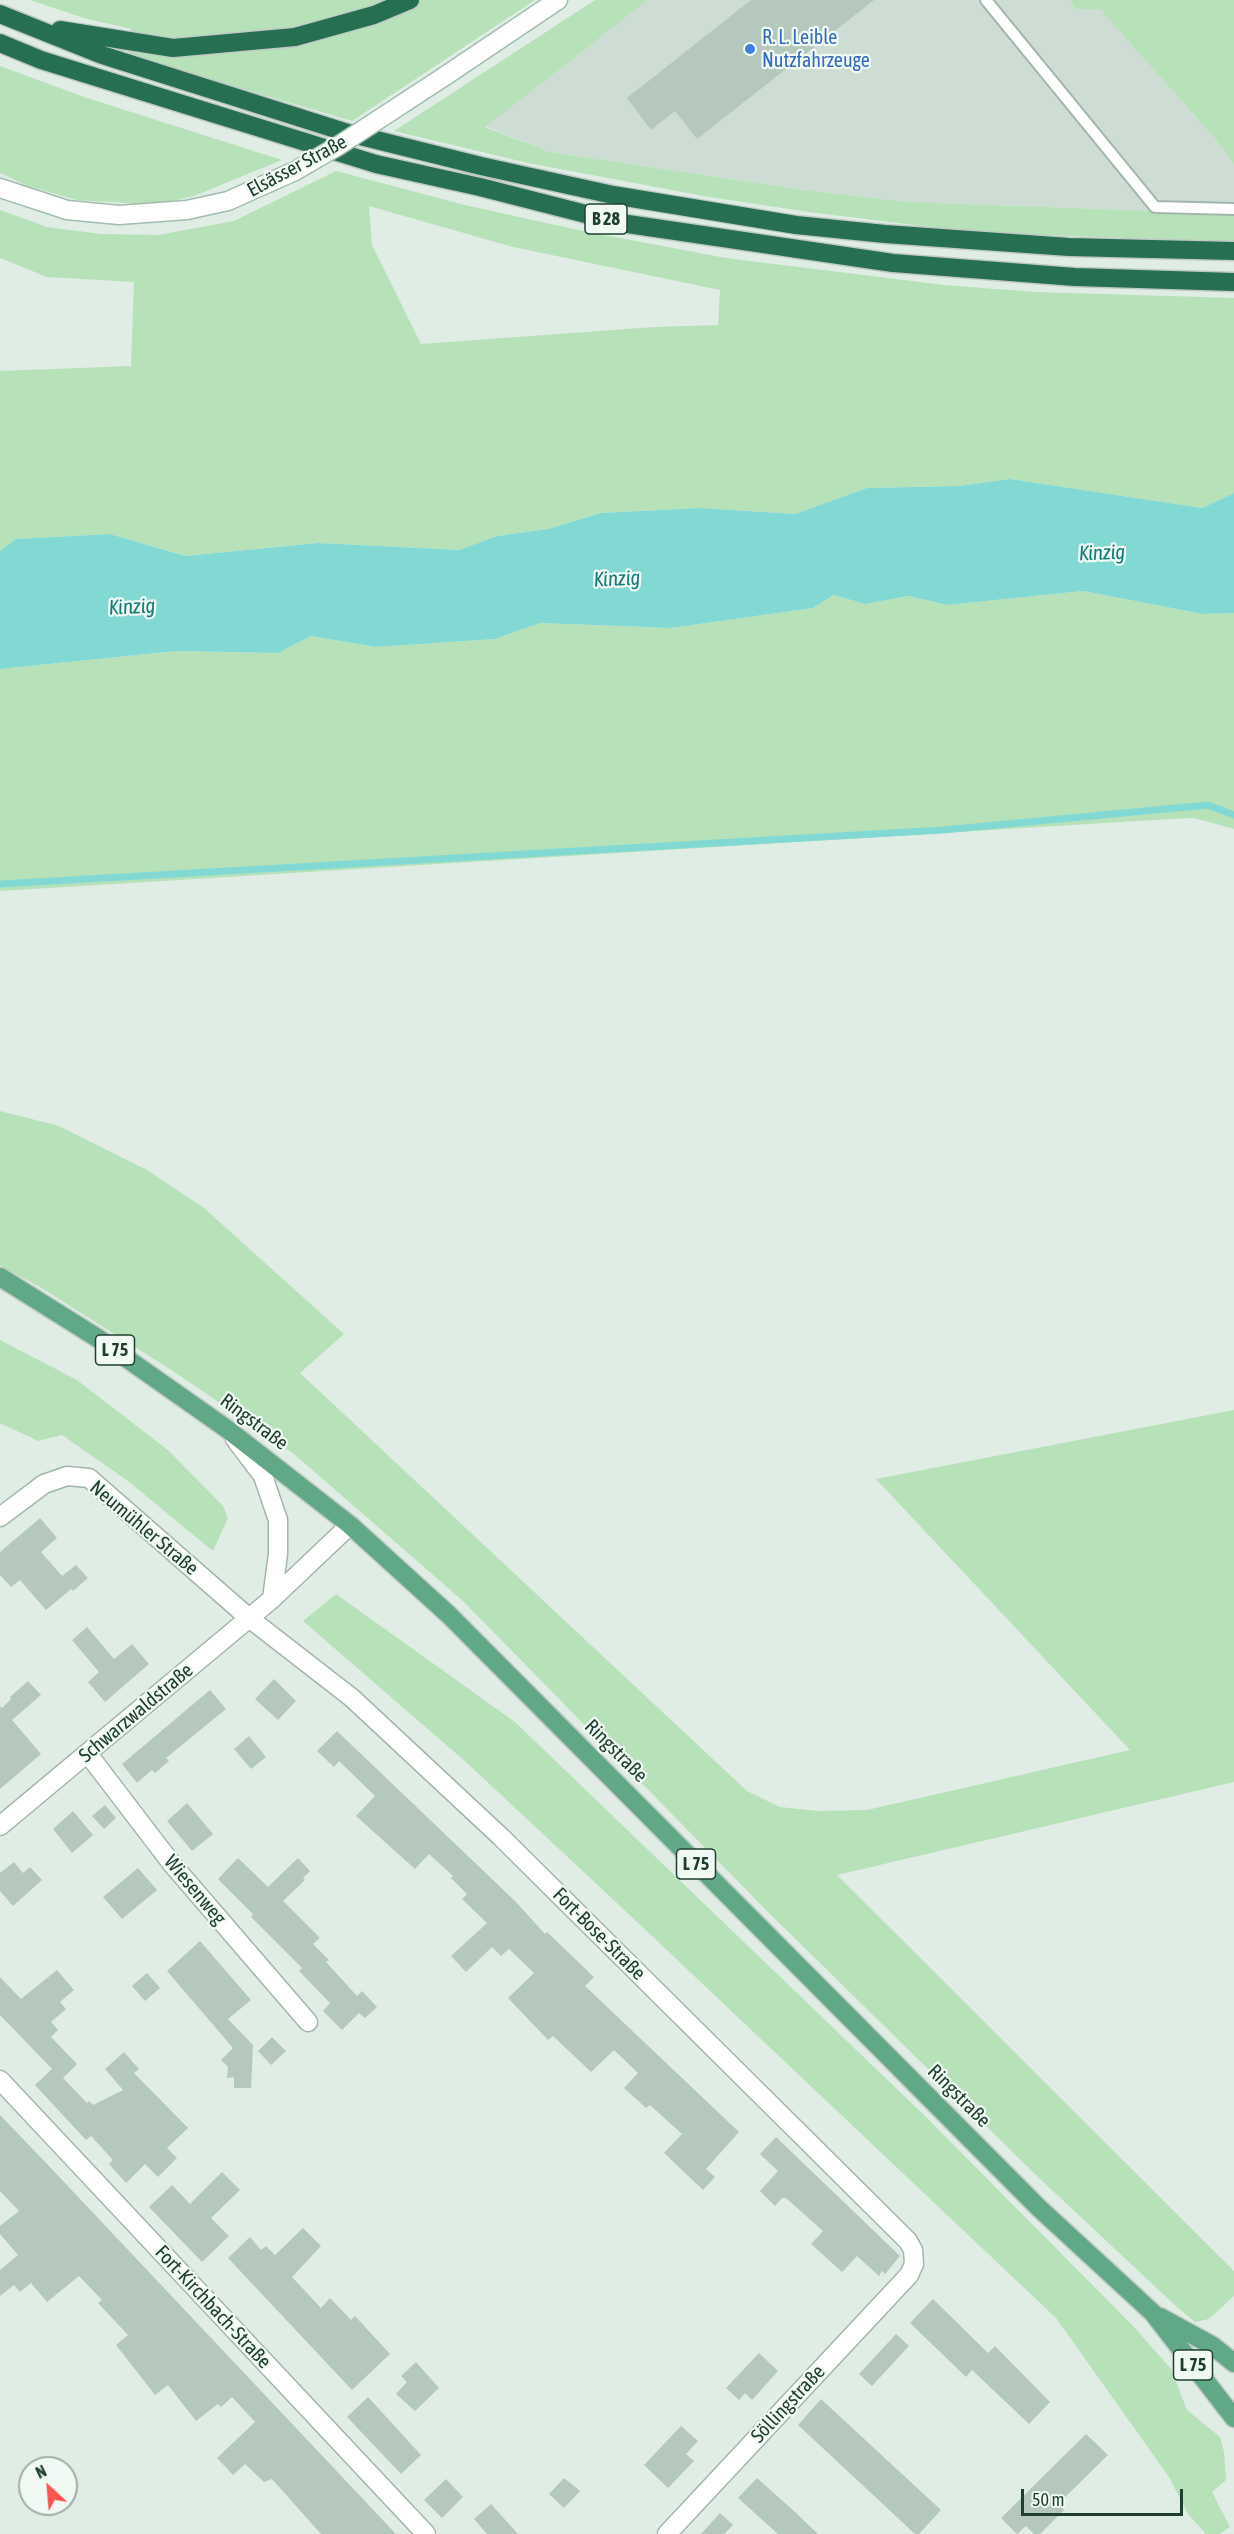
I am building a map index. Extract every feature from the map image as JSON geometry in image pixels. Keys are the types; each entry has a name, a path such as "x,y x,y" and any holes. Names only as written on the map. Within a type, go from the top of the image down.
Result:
{"highway":[{"path":"8,18 173,48 295,37 374,15 410,0"},
{"name":"B 28","path":"8,18 113,59 348,133 481,166 613,195 796,225 896,235 1069,247 1234,252"},
{"name":"B 28","path":"0,43 41,60 375,164 480,187 621,223 893,263 1075,277 1234,282"}],"main road":[{"name":"Ringstraße","path":"0,1277 99,1339 228,1429 350,1526 457,1624 1039,2208 1153,2313 1234,2418"},
{"name":"Ringstraße","path":"1153,2313 1214,2346 1234,2363"}],"street":[{"name":"Elsässer Straße","path":"0,188 67,210 119,215 187,210 228,201 295,171 338,146 558,0"},
{"path":"228,1429 263,1476 278,1520 278,1554 272,1599"},
{"name":"Neumühler Straße","path":"0,1517 44,1484 67,1476 89,1478 249,1618"},
{"name":"Schwarzwaldstraße","path":"0,1827 272,1599 350,1526"},
{"name":"Fort-Bose-Straße","path":"249,1618 352,1698 527,1862 908,2241 913,2250 914,2264 909,2275"},
{"name":"Wiesenweg","path":"88,1754 172,1864 308,2022"},
{"name":"Fort-Kirchbach-Straße","path":"0,2080 426,2534"},
{"name":"Söllingstraße","path":"667,2534 909,2275"}],"lane":[{"path":"986,0 1155,207 1234,208"}],"shaded area":[{"path":"648,0 1069,0 1076,9 1100,8 1212,135 1234,164 1234,214 908,202 804,190 550,152 485,126"}],"green space":[{"path":"30,0 535,0 352,121 128,55 131,29 84,18"},
{"path":"595,0 648,0 485,127 550,152 804,190 908,202 1234,214 1234,242 1018,234 930,227 809,212 709,197 528,163 394,131"},
{"path":"1069,0 1234,0 1234,164 1212,135 1100,9 1076,9"},
{"path":"0,66 84,97 282,160 194,196 168,202 141,204 77,200 28,186 0,173"},
{"path":"336,171 465,205 578,230 726,258 944,285 1035,292 1234,298 1234,493 1202,508 1010,479 959,486 867,488 795,514 701,508 601,513 548,529 497,536 459,550 318,543 185,556 110,534 16,539 0,551 0,371 131,366 134,282 47,277 0,258 0,210 47,227 101,234 158,235 234,221","holes":["369,206 513,247 720,290 718,325 654,327 421,344 372,245"]},
{"path":"1083,591 1203,614 1234,613 1234,829 1194,818 1170,819 0,891 0,669 176,651 278,653 311,636 376,647 495,639 540,623 671,628 813,608 834,595 865,604 909,596 947,605"},
{"path":"0,1111 59,1126 147,1170 204,1208 344,1334 300,1373 747,1791 780,1807 818,1811 867,1810 1130,1750 876,1479 1234,1410 1234,1782 837,1875 1234,2271 1234,2296 1209,2319 1195,2322 1178,2308 1039,2178 767,1911 463,1601 294,1454 176,1373 40,1287 0,1266"},
{"path":"0,1340 77,1380 169,1451 223,1506 228,1518 213,1551 128,1481 62,1435 38,1441 0,1423"},
{"path":"336,1594 515,1722 925,2116 1134,2327 1171,2369 1187,2410 1220,2437 1224,2452 1226,2480 1212,2492 1230,2527 1220,2534 1206,2534 1188,2514 1169,2477 1056,2318 467,1763 303,1621"}],"water":[{"name":"Kinzig","path":"1010,479 1202,508 1234,493 1234,613 1203,614 1083,591 947,605 909,596 865,604 834,595 813,608 671,628 540,623 495,639 376,647 311,636 278,653 176,651 0,669 0,551 16,539 110,534 185,556 318,543 459,550 497,536 548,529 601,513 701,508 795,514 867,488 959,486"}],"building":[{"name":"R. L. Leible Nutzfahrzeuge","path":"751,0 874,0 697,139 675,111 651,130 627,98"},
{"path":"40,1518 57,1538 41,1552 62,1576 76,1565 88,1578 46,1610 20,1580 11,1587 0,1575 0,1552"},
{"path":"87,1627 114,1659 132,1644 149,1664 105,1702 88,1682 99,1672 72,1640"},
{"path":"274,1679 296,1701 278,1720 255,1699"},
{"path":"28,1681 41,1695 12,1720 41,1754 0,1789 0,1706 2,1708 11,1699 10,1697"},
{"path":"210,1690 226,1709 166,1758 169,1761 155,1773 152,1770 137,1783 122,1764"},
{"path":"337,1731 515,1901 545,1934 547,1932 594,1977 585,1986 739,2132 706,2169 715,2177 703,2190 664,2153 682,2134 650,2105 646,2108 624,2088 638,2073 614,2050 591,2072 553,2036 548,2040 508,1998 534,1973 509,1949 501,1956 492,1947 466,1972 451,1956 487,1923 462,1899 467,1894 451,1878 453,1876 429,1854 415,1869 356,1816 375,1796 339,1761 334,1767 317,1751"},
{"path":"249,1736 266,1757 251,1769 234,1749"},
{"path":"187,1803 213,1834 192,1851 167,1821"},
{"path":"105,1805 116,1818 104,1829 92,1816"},
{"path":"73,1811 93,1835 72,1853 53,1829"},
{"path":"238,1858 268,1887 298,1858 310,1871 303,1878 305,1880 283,1901 320,1938 313,1944 329,1960 326,1962 357,1996 362,1991 377,2007 365,2018 359,2013 342,2030 323,2011 330,2003 299,1971 302,1968 251,1917 253,1914 218,1879"},
{"path":"14,1862 23,1873 30,1867 42,1880 13,1906 0,1891 0,1873"},
{"path":"138,1868 157,1890 122,1919 103,1897"},
{"path":"200,1941 251,2000 228,2019 253,2045 251,2088 234,2088 234,2077 227,2078 228,2067 221,2060 233,2048 167,1971"},
{"path":"57,1970 74,1990 60,2002 66,2009 51,2022 58,2030 51,2037 77,2064 63,2078 87,2103 89,2101 93,2105 123,2090 105,2069 124,2052 139,2069 134,2073 188,2128 167,2148 177,2158 158,2177 145,2164 126,2183 109,2164 113,2160 91,2136 86,2140 35,2085 52,2069 0,2015 0,1977 21,1999"},
{"path":"147,1973 160,1988 145,2001 132,1986"},
{"path":"272,2037 286,2051 271,2065 258,2051"},
{"path":"0,2115 396,2534 321,2534 272,2479 264,2482 245,2464 233,2475 217,2458 255,2422 232,2397 221,2407 218,2404 196,2421 168,2385 155,2395 116,2345 128,2335 98,2303 102,2300 79,2276 47,2302 31,2283 20,2292 14,2285 0,2296 0,2270 18,2255 0,2234 0,2226 19,2211 0,2191"},
{"path":"776,2137 900,2256 885,2274 882,2271 879,2276 857,2256 842,2272 811,2244 823,2231 786,2198 782,2198 775,2206 760,2191 778,2171 760,2154"},
{"path":"222,2172 240,2190 211,2218 229,2236 202,2262 149,2207 172,2185 190,2204"},
{"path":"303,2228 321,2246 292,2277 321,2308 330,2298 351,2320 355,2316 390,2354 352,2390 228,2258 250,2237 261,2250 266,2246 275,2255"},
{"path":"933,2299 988,2353 995,2346 1050,2402 1029,2424 972,2370 966,2377 910,2323"},
{"path":"896,2334 909,2346 872,2386 859,2374"},
{"path":"759,2353 778,2371 752,2400 745,2393 739,2400 726,2388"},
{"path":"416,2362 439,2388 415,2411 396,2394 407,2382 401,2376"},
{"path":"368,2397 421,2455 401,2474 347,2417"},
{"path":"821,2399 941,2510 919,2534 915,2534 798,2425"},
{"path":"681,2426 698,2441 686,2454 694,2461 668,2488 644,2465"},
{"path":"1086,2434 1108,2455 1058,2504 1064,2510 1040,2534 1034,2534 1026,2526 1017,2534 1001,2518"},
{"path":"564,2478 580,2491 564,2508 549,2494"},
{"path":"757,2478 818,2534 778,2534 738,2498"},
{"path":"446,2479 463,2497 442,2518 424,2500"},
{"path":"491,2504 518,2534 487,2534 474,2519"},
{"path":"720,2513 733,2525 724,2534 701,2534"}],"waterway":[{"path":"0,884 943,830 1208,805 1234,815"}],"place":[{"name":"R. L. Leible Nutzfahrzeuge","path":"750,49"}]}
